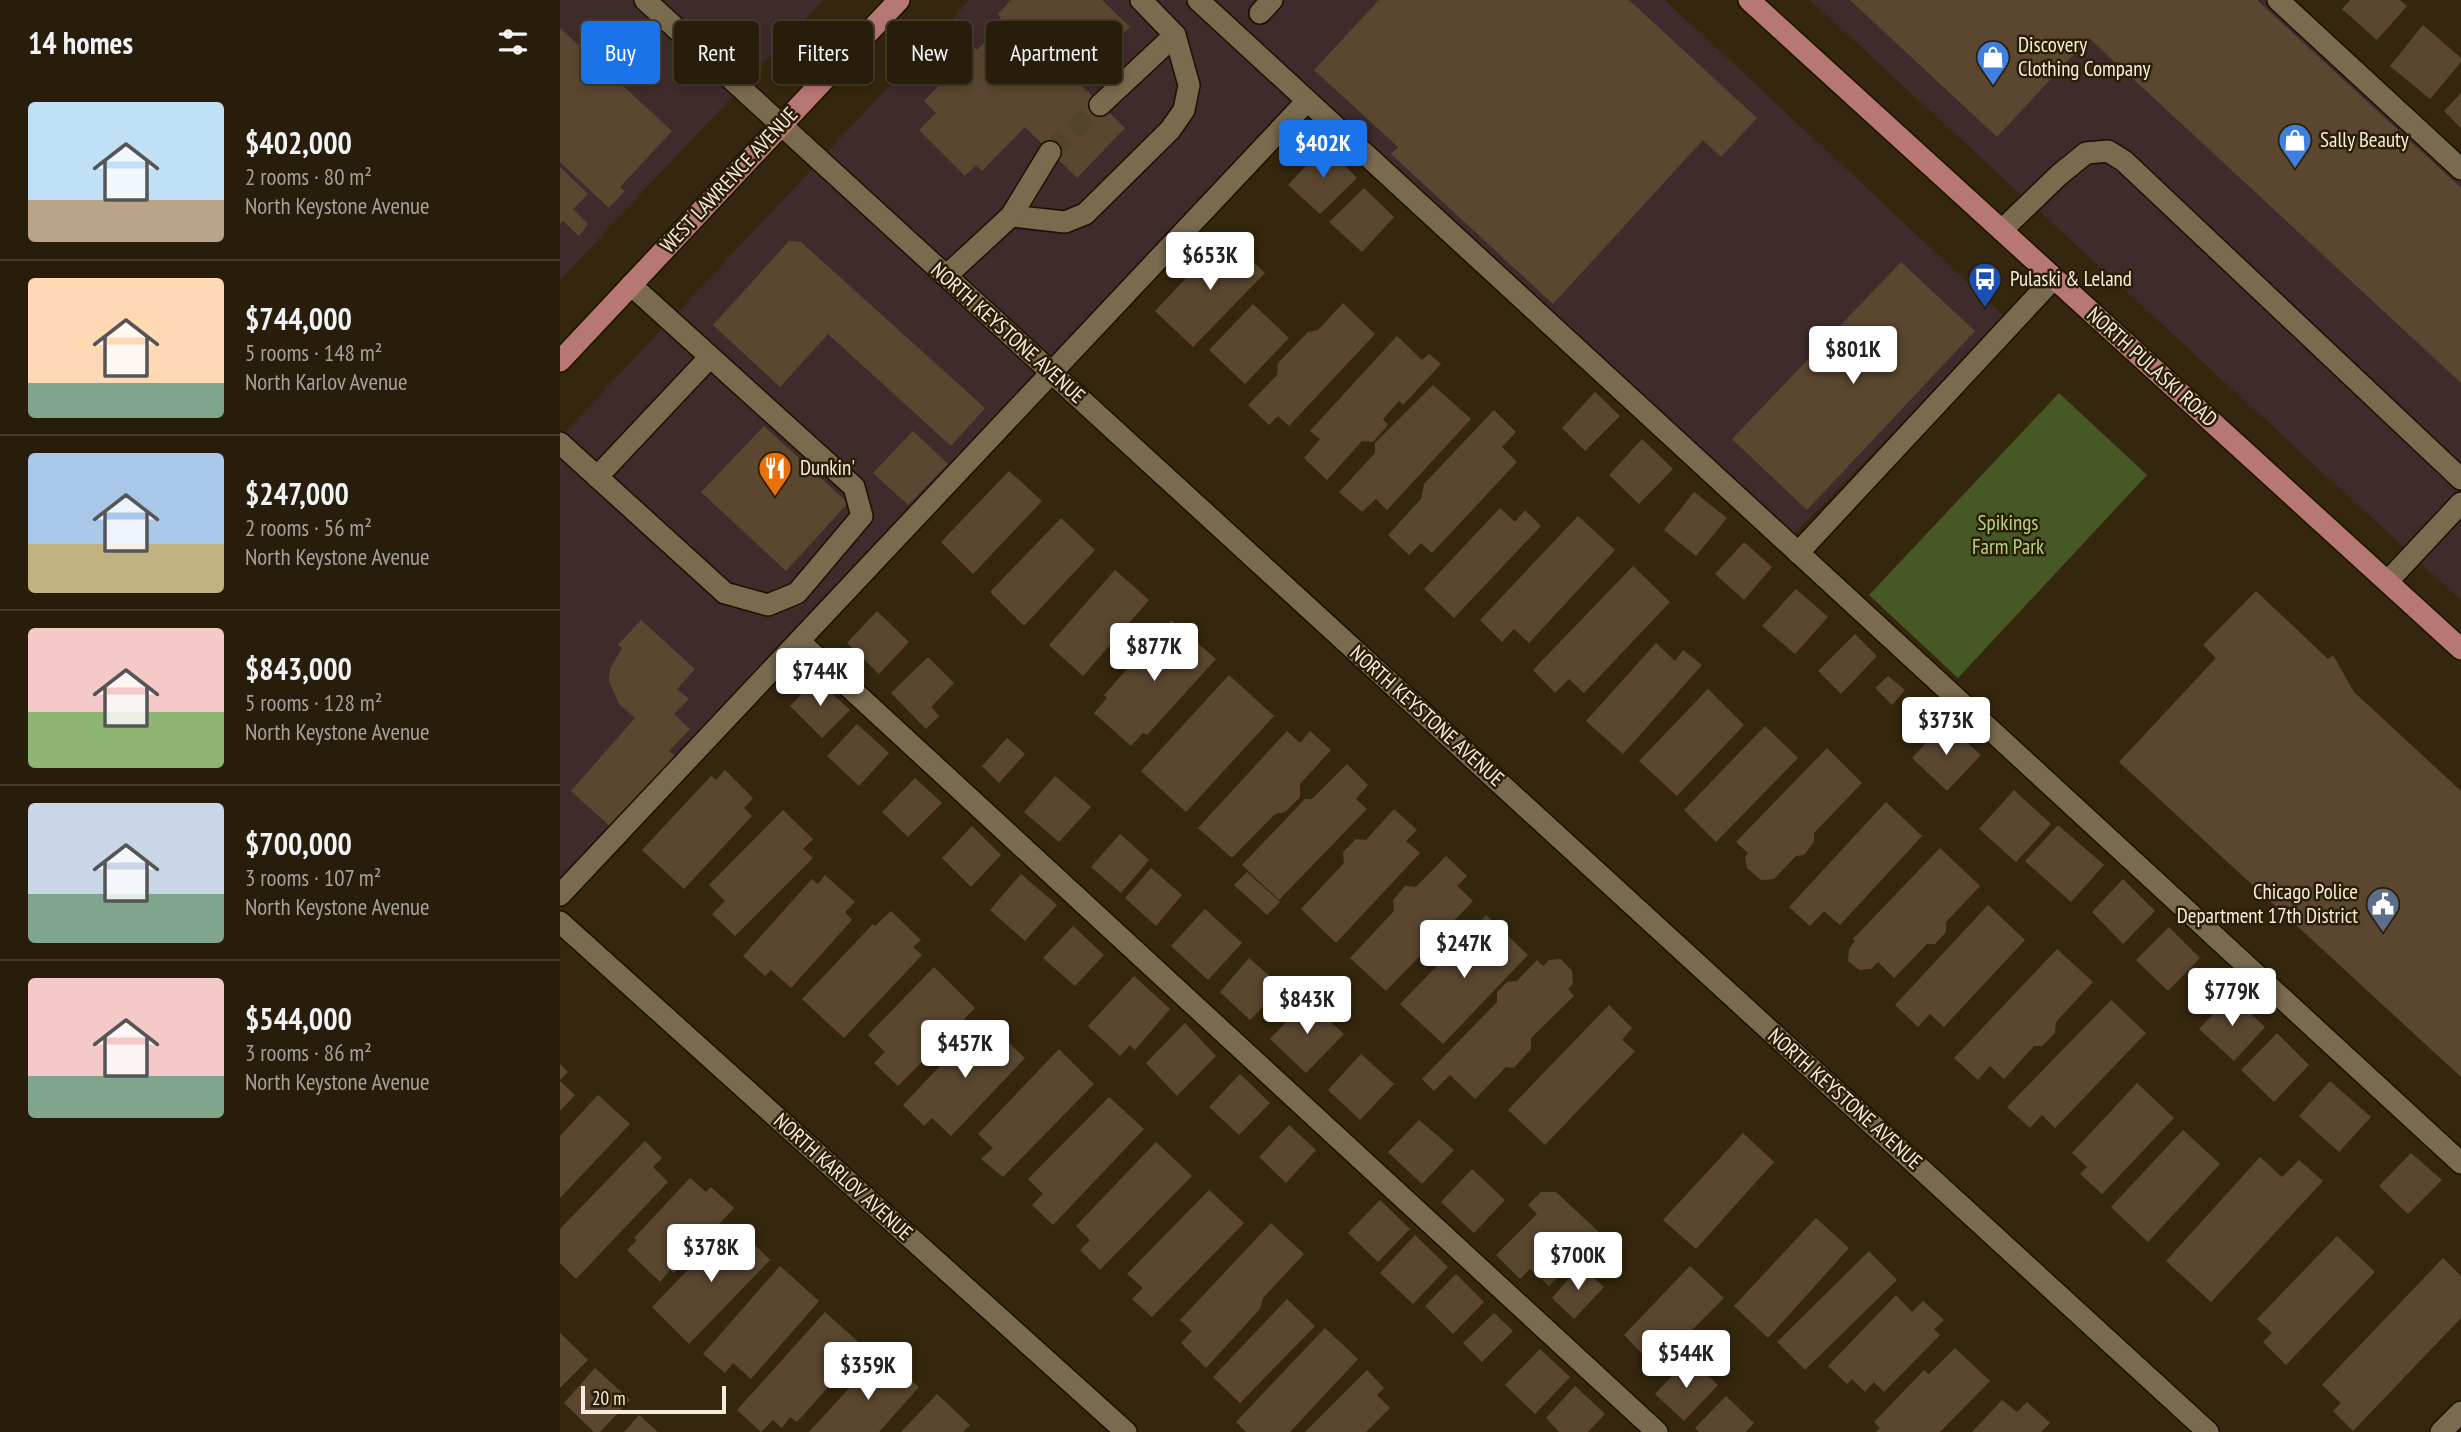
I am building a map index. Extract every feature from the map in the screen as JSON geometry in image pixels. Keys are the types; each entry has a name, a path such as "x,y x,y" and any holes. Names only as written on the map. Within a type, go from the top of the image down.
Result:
{"main road":[{"name":"WEST LAWRENCE AVENUE","path":"560,360 899,0"},
{"name":"NORTH PULASKI ROAD","path":"1749,0 2461,649"}],"street":[{"name":"NORTH KEYSTONE AVENUE","path":"645,0 2208,1432"},
{"path":"1011,216 1065,222 1085,214 1170,130 1184,110 1189,85 1175,36 1141,0"},
{"path":"1198,0 2461,1163"},
{"path":"2278,0 2461,169"},
{"path":"1100,105 1175,36"},
{"path":"560,895 1307,101"},
{"path":"2002,230 2086,153 2108,150 2124,161 2461,479"},
{"path":"946,276 1011,216 1051,152"},
{"path":"1798,553 2054,278"},
{"path":"560,443 725,593 768,605 797,593 862,516 854,488 631,285"},
{"path":"597,477 710,357"},
{"path":"2388,581 2461,503"},
{"path":"799,641 1657,1432"},
{"name":"NORTH KARLOV AVENUE","path":"560,922 1126,1432"},
{"path":"2441,1432 2461,1412"}],"shaded area":[{"path":"560,0 823,0 803,21 773,21 773,53 759,68 759,21 674,21 674,84 744,84 560,280"},
{"path":"970,0 1665,0 2005,317 1794,534 1307,95 560,890 560,438 891,84 972,84 972,21 950,21"},
{"path":"1810,0 2268,0 2461,178 2461,600"}],"green space":[{"name":"Spikings Farm Park","path":"2059,393 2147,475 1958,678 1869,595"}],"building":[{"path":"1011,0 1102,0 1130,27 1122,35 1122,21 997,21 1001,17 998,14"},
{"path":"1379,0 1629,0 1757,118 1721,157 1703,140 1553,304 1391,154 1398,147 1314,70"},
{"path":"1850,0 2257,0 2461,188 2461,383 2089,38 1997,137"},
{"path":"2350,0 2400,0 2407,6 2377,40 2342,9"},
{"path":"2423,25 2461,58 2461,62 2430,99 2390,66"},
{"path":"560,28 581,47 581,84 621,84 672,131 620,187 625,191 609,208 560,162"},
{"path":"986,41 986,84 1080,84 1125,128 1077,178 1025,127 982,171 976,165 965,176 919,130 936,113 924,101 940,84 972,84 972,51 975,48 977,50"},
{"path":"2461,93 2461,128 2444,111"},
{"path":"1325,146 1357,178 1320,214 1288,185"},
{"path":"560,167 588,194 573,209 588,224 579,236 563,221 560,224"},
{"path":"1364,188 1394,217 1362,252 1329,222"},
{"path":"1226,236 1265,273 1193,347 1155,311"},
{"path":"789,241 801,242 985,408 951,446 828,334 780,387 713,325"},
{"path":"1901,262 1975,331 1807,510 1732,439"},
{"path":"1343,303 1375,334 1289,426 1278,416 1269,425 1248,405 1277,375 1278,363 1308,332 1318,330"},
{"path":"1253,304 1289,338 1245,384 1209,350"},
{"path":"1397,336 1422,360 1429,354 1441,364 1403,405 1399,401 1383,419 1388,425 1373,442 1362,441 1327,480 1304,458 1320,439 1310,431"},
{"path":"1433,385 1471,419 1387,510 1376,499 1362,512 1339,492 1375,453 1375,443"},
{"path":"1595,392 1620,416 1585,451 1562,428"},
{"path":"1494,410 1516,432 1502,447 1517,462 1432,553 1421,543 1409,555 1388,535 1421,499 1424,484"},
{"name":"Dunkin'","path":"764,426 848,503 786,571 701,492"},
{"path":"913,431 948,464 908,505 873,473"},
{"path":"1642,439 1673,469 1639,504 1609,475"},
{"path":"1009,471 1042,501 973,574 941,542"},
{"path":"1694,492 1727,518 1696,556 1664,530"},
{"path":"1500,508 1515,522 1525,510 1541,526 1454,618 1424,589"},
{"path":"1578,516 1615,550 1529,643 1514,629 1502,642 1480,620"},
{"path":"1061,518 1095,550 1024,626 990,592"},
{"path":"1744,542 1772,567 1744,600 1715,574"},
{"path":"1633,566 1670,602 1584,693 1569,679 1555,693 1533,670"},
{"path":"1115,570 1149,600 1083,676 1049,645"},
{"path":"1796,589 1828,617 1795,654 1762,626"},
{"name":"Chicago Police Department 17th District","path":"2256,591 2328,659 2333,655 2354,692 2461,791 2461,1077 2119,762 2216,658 2203,645"},
{"path":"877,611 909,642 879,674 847,643"},
{"path":"641,620 695,669 677,689 689,699 674,714 690,729 669,751 678,758 612,828 571,791 635,718 619,704 609,681 610,669 622,648 618,645"},
{"path":"1171,620 1216,659 1147,735 1143,733 1131,746 1094,713 1107,698 1104,695"},
{"path":"1855,634 1877,656 1841,694 1818,671"},
{"path":"1656,643 1675,661 1683,650 1702,665 1623,754 1586,721"},
{"path":"928,657 954,683 931,707 939,716 926,729 891,693"},
{"path":"1229,675 1274,716 1186,812 1141,771"},
{"path":"1888,676 1905,690 1892,705 1875,688"},
{"path":"816,679 850,710 822,738 790,706"},
{"path":"1708,689 1744,725 1677,796 1639,761"},
{"path":"1945,723 1981,755 1947,791 1912,758"},
{"path":"857,724 889,753 859,786 827,756"},
{"path":"1765,726 1798,758 1716,842 1684,810"},
{"path":"1287,731 1300,743 1310,731 1331,750 1300,784 1300,797 1285,812 1275,814 1232,858 1198,828"},
{"path":"1007,738 1025,754 999,783 982,766"},
{"path":"1827,748 1862,783 1814,833 1814,842 1804,855 1796,856 1774,879 1761,880 1747,868 1745,857 1748,853 1736,842"},
{"path":"1347,764 1368,785 1356,799 1367,809 1279,900 1242,865 1305,799 1312,799"},
{"path":"725,770 753,798 744,808 752,816 684,889 642,850 711,776 716,780"},
{"path":"1055,776 1091,807 1059,842 1024,812"},
{"path":"915,778 942,803 908,837 882,812"},
{"path":"2014,790 2051,824 2016,862 1979,829"},
{"path":"1886,802 1922,836 1840,925 1824,911 1810,926 1789,907"},
{"path":"1394,809 1417,830 1406,841 1420,853 1336,943 1301,909 1344,863 1343,852 1356,839 1366,840"},
{"path":"783,810 813,839 803,849 813,858 735,936 712,914 725,901 709,885"},
{"path":"2058,825 2104,865 2071,902 2025,861"},
{"path":"972,826 1001,855 971,887 942,858"},
{"path":"1120,834 1149,860 1121,893 1091,867"},
{"path":"1940,848 1980,886 1946,922 1946,932 1935,944 1927,944 1894,978 1878,962 1871,969 1859,970 1848,961 1849,949 1855,941 1853,939"},
{"path":"1446,856 1467,876 1457,886 1473,901 1386,991 1350,958 1394,911 1393,900 1405,886 1416,887"},
{"path":"1151,868 1182,895 1156,926 1125,898"},
{"path":"1247,872 1280,902 1267,915 1234,885"},
{"path":"1021,874 1057,905 1025,941 990,910"},
{"path":"825,875 855,902 845,912 852,920 791,988 771,970 765,976 743,956 812,879 818,884"},
{"path":"2123,879 2155,911 2123,944 2092,912"},
{"path":"1988,905 2025,940 1944,1027 1930,1014 1918,1027 1895,1005"},
{"path":"1205,909 1242,943 1208,980 1171,946"},
{"path":"891,911 921,940 913,947 922,955 844,1038 802,999 873,924 875,926"},
{"path":"1486,915 1528,955 1443,1044 1400,1004"},
{"path":"1073,926 1104,955 1075,986 1043,958"},
{"path":"2169,927 2200,958 2168,991 2136,960"},
{"path":"2057,949 2093,982 2056,1022 2055,1033 2042,1046 2034,1046 2004,1079 1990,1066 1978,1080 1954,1058"},
{"path":"1249,958 1282,987 1250,1020 1220,992"},
{"path":"1561,959 1572,971 1573,984 1568,989 1574,996 1531,1038 1531,1049 1514,1068 1506,1067 1475,1099 1450,1075 1434,1091 1422,1079 1497,1002 1497,992 1507,982 1517,981 1537,960 1543,966 1549,960"},
{"path":"934,967 975,1008 898,1086 874,1063 885,1052 868,1035"},
{"path":"1134,976 1170,1009 1135,1050 1130,1045 1120,1056 1088,1026"},
{"path":"2231,995 2265,1027 2234,1061 2199,1029"},
{"path":"1307,1000 1344,1034 1306,1073 1270,1039"},
{"path":"2111,1000 2146,1033 2055,1128 2042,1115 2030,1128 2007,1107"},
{"path":"1609,1005 1632,1028 1622,1040 1635,1051 1545,1145 1508,1110"},
{"path":"986,1022 1025,1058 951,1136 932,1118 924,1126 903,1105 974,1030 977,1033"},
{"path":"1185,1023 1216,1056 1177,1096 1146,1063"},
{"path":"2277,1033 2309,1065 2274,1102 2241,1070"},
{"path":"1059,1049 1094,1084 1003,1177 981,1159 993,1148 978,1134"},
{"path":"1361,1054 1394,1084 1360,1120 1328,1090"},
{"path":"560,1064 568,1072 560,1080"},
{"path":"1240,1074 1270,1103 1239,1135 1209,1107"},
{"path":"560,1081 575,1095 560,1111"},
{"path":"2330,1081 2371,1117 2339,1152 2299,1116"},
{"path":"2137,1083 2174,1118 2102,1194 2080,1174 2087,1167 2072,1153"},
{"path":"598,1095 630,1124 560,1198 560,1136"},
{"path":"1109,1097 1144,1129 1053,1225 1032,1205 1043,1194 1028,1179"},
{"path":"1419,1120 1454,1150 1422,1184 1388,1152"},
{"path":"1289,1125 1316,1150 1286,1183 1259,1157"},
{"path":"2183,1130 2220,1164 2148,1242 2111,1207"},
{"path":"1743,1133 1774,1162 1696,1249 1663,1220"},
{"path":"645,1141 662,1158 653,1167 668,1182 576,1279 560,1263 560,1229"},
{"path":"1156,1142 1192,1176 1100,1270 1080,1250 1090,1240 1076,1226"},
{"path":"2411,1153 2442,1180 2408,1214 2379,1186"},
{"path":"2260,1157 2282,1177 2299,1160 2323,1181 2211,1302 2166,1261"},
{"path":"1472,1169 1505,1200 1474,1233 1441,1202"},
{"path":"690,1178 706,1192 711,1187 734,1208 674,1273 670,1270 660,1282 627,1250 637,1240 634,1238"},
{"path":"1209,1190 1244,1223 1152,1317 1132,1299 1143,1288 1127,1274"},
{"path":"1541,1192 1556,1192 1601,1234 1549,1286 1530,1269 1520,1279 1496,1255 1537,1214 1528,1205"},
{"path":"1380,1200 1410,1229 1378,1262 1348,1233"},
{"path":"1816,1218 1849,1248 1768,1338 1734,1306"},
{"path":"733,1223 770,1260 689,1344 652,1307"},
{"path":"1271,1223 1304,1254 1263,1298 1260,1309 1206,1368 1181,1343 1192,1331 1180,1320"},
{"path":"1415,1235 1448,1267 1413,1304 1380,1273"},
{"path":"2337,1236 2375,1272 2286,1365 2263,1342 2272,1333 2257,1319"},
{"path":"1869,1251 1897,1280 1805,1370 1777,1342"},
{"path":"2443,1258 2461,1276 2461,1318 2353,1431 2333,1411 2341,1403 2322,1385"},
{"path":"780,1266 819,1301 751,1379 733,1363 725,1373 703,1354"},
{"path":"1580,1266 1604,1287 1574,1319 1552,1298"},
{"path":"1690,1266 1724,1298 1655,1367 1624,1335"},
{"path":"1456,1274 1484,1302 1453,1334 1425,1306"},
{"path":"1896,1295 1912,1312 1923,1301 1944,1320 1934,1329 1940,1335 1884,1392 1874,1382 1865,1392 1852,1379 1847,1384 1828,1366"},
{"path":"1287,1299 1315,1326 1240,1403 1213,1377"},
{"path":"825,1312 864,1347 797,1422 790,1417 782,1428 773,1420 761,1432 737,1410"},
{"path":"1494,1313 1513,1331 1482,1362 1463,1343"},
{"path":"1325,1328 1358,1359 1290,1432 1246,1432 1236,1422"},
{"path":"560,1333 588,1360 560,1388"},
{"path":"1955,1348 1990,1381 1940,1432 1876,1432 1880,1428 1874,1422 1924,1370 1929,1374"},
{"path":"1540,1349 1570,1377 1535,1414 1505,1385"},
{"path":"1689,1358 1718,1385 1684,1421 1655,1394"},
{"path":"876,1359 897,1379 903,1373 919,1387 879,1432 809,1432"},
{"path":"595,1368 630,1400 600,1432 594,1432 564,1403"},
{"path":"1367,1370 1384,1388 1377,1395 1390,1408 1366,1432 1305,1432"},
{"path":"1575,1386 1605,1414 1588,1432 1559,1432 1546,1418"},
{"path":"937,1394 970,1425 963,1432 901,1432"},
{"path":"1726,1396 1754,1423 1746,1432 1699,1432 1695,1428"},
{"path":"2002,1400 2017,1412 2027,1402 2050,1423 2041,1432 1972,1432"},
{"path":"639,1415 658,1432 624,1432"}],"tunnel":[{"path":"1050,152 1100,105"}],"place":[{"name":"Discovery Clothing Company","path":"1993,87"},
{"name":"Sally Beauty","path":"2295,170"},
{"name":"Pulaski & Leland","path":"1985,309"},
{"name":"Dunkin'","path":"775,498"},
{"name":"Chicago Police Department 17th District","path":"2383,934"}]}
